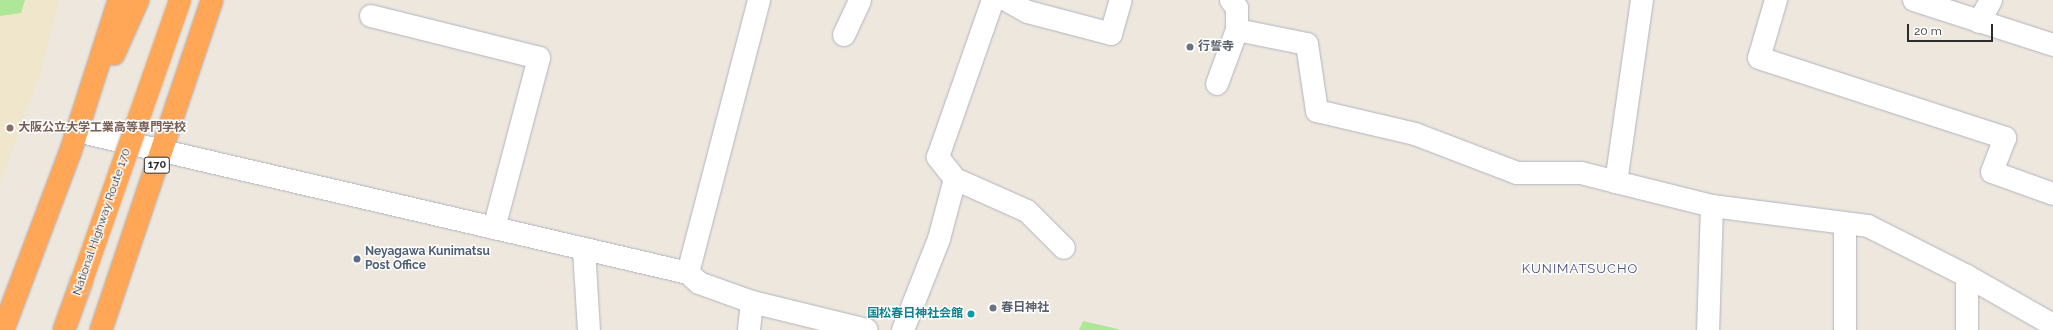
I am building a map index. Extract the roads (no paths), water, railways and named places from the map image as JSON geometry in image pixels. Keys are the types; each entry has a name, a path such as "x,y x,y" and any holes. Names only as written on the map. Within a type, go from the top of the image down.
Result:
{"highway":[{"path":"3,330 77,131 119,0"},
{"path":"77,131 138,0"},
{"name":"National Highway Route 170","path":"64,330 180,0"},
{"name":"170","path":"101,330 212,0"}],"street":[{"path":"688,273 759,0"},
{"path":"844,35 860,0"},
{"path":"993,0 938,157 955,179 1027,211 1064,248"},
{"path":"1006,0 1028,12 1111,34 1121,0"},
{"path":"1217,84 1237,30 1237,8 1231,0"},
{"path":"1616,182 1642,0"},
{"path":"1776,0 1759,58 2005,138 1992,172 2053,194"},
{"path":"1914,0 2053,45"},
{"path":"1979,22 1991,0"},
{"path":"370,16 539,58 494,228"},
{"path":"1237,30 1307,44 1317,111 1415,134 1517,173 1581,173 1712,206 1868,226 1967,276 2053,325"},
{"path":"77,131 688,273 699,283 752,302 867,330"},
{"path":"903,330 939,239 955,179"},
{"path":"1708,330 1712,206"},
{"path":"1845,224 1845,330"},
{"path":"584,249 589,330"},
{"path":"1967,276 1967,330"},
{"path":"749,330 752,302"}],"place":[{"name":"行誓寺","path":"1190,47"},
{"name":"大阪公立大学工業高等専門学校","path":"10,128"},
{"name":"Neyagawa Kunimatsu Post Office","path":"357,259"},
{"name":"春日神社","path":"993,308"},
{"name":"国松春日神社会館","path":"971,314"}],"district":[{"name":"KUNIMATSUCHO","path":"1580,269"}]}
